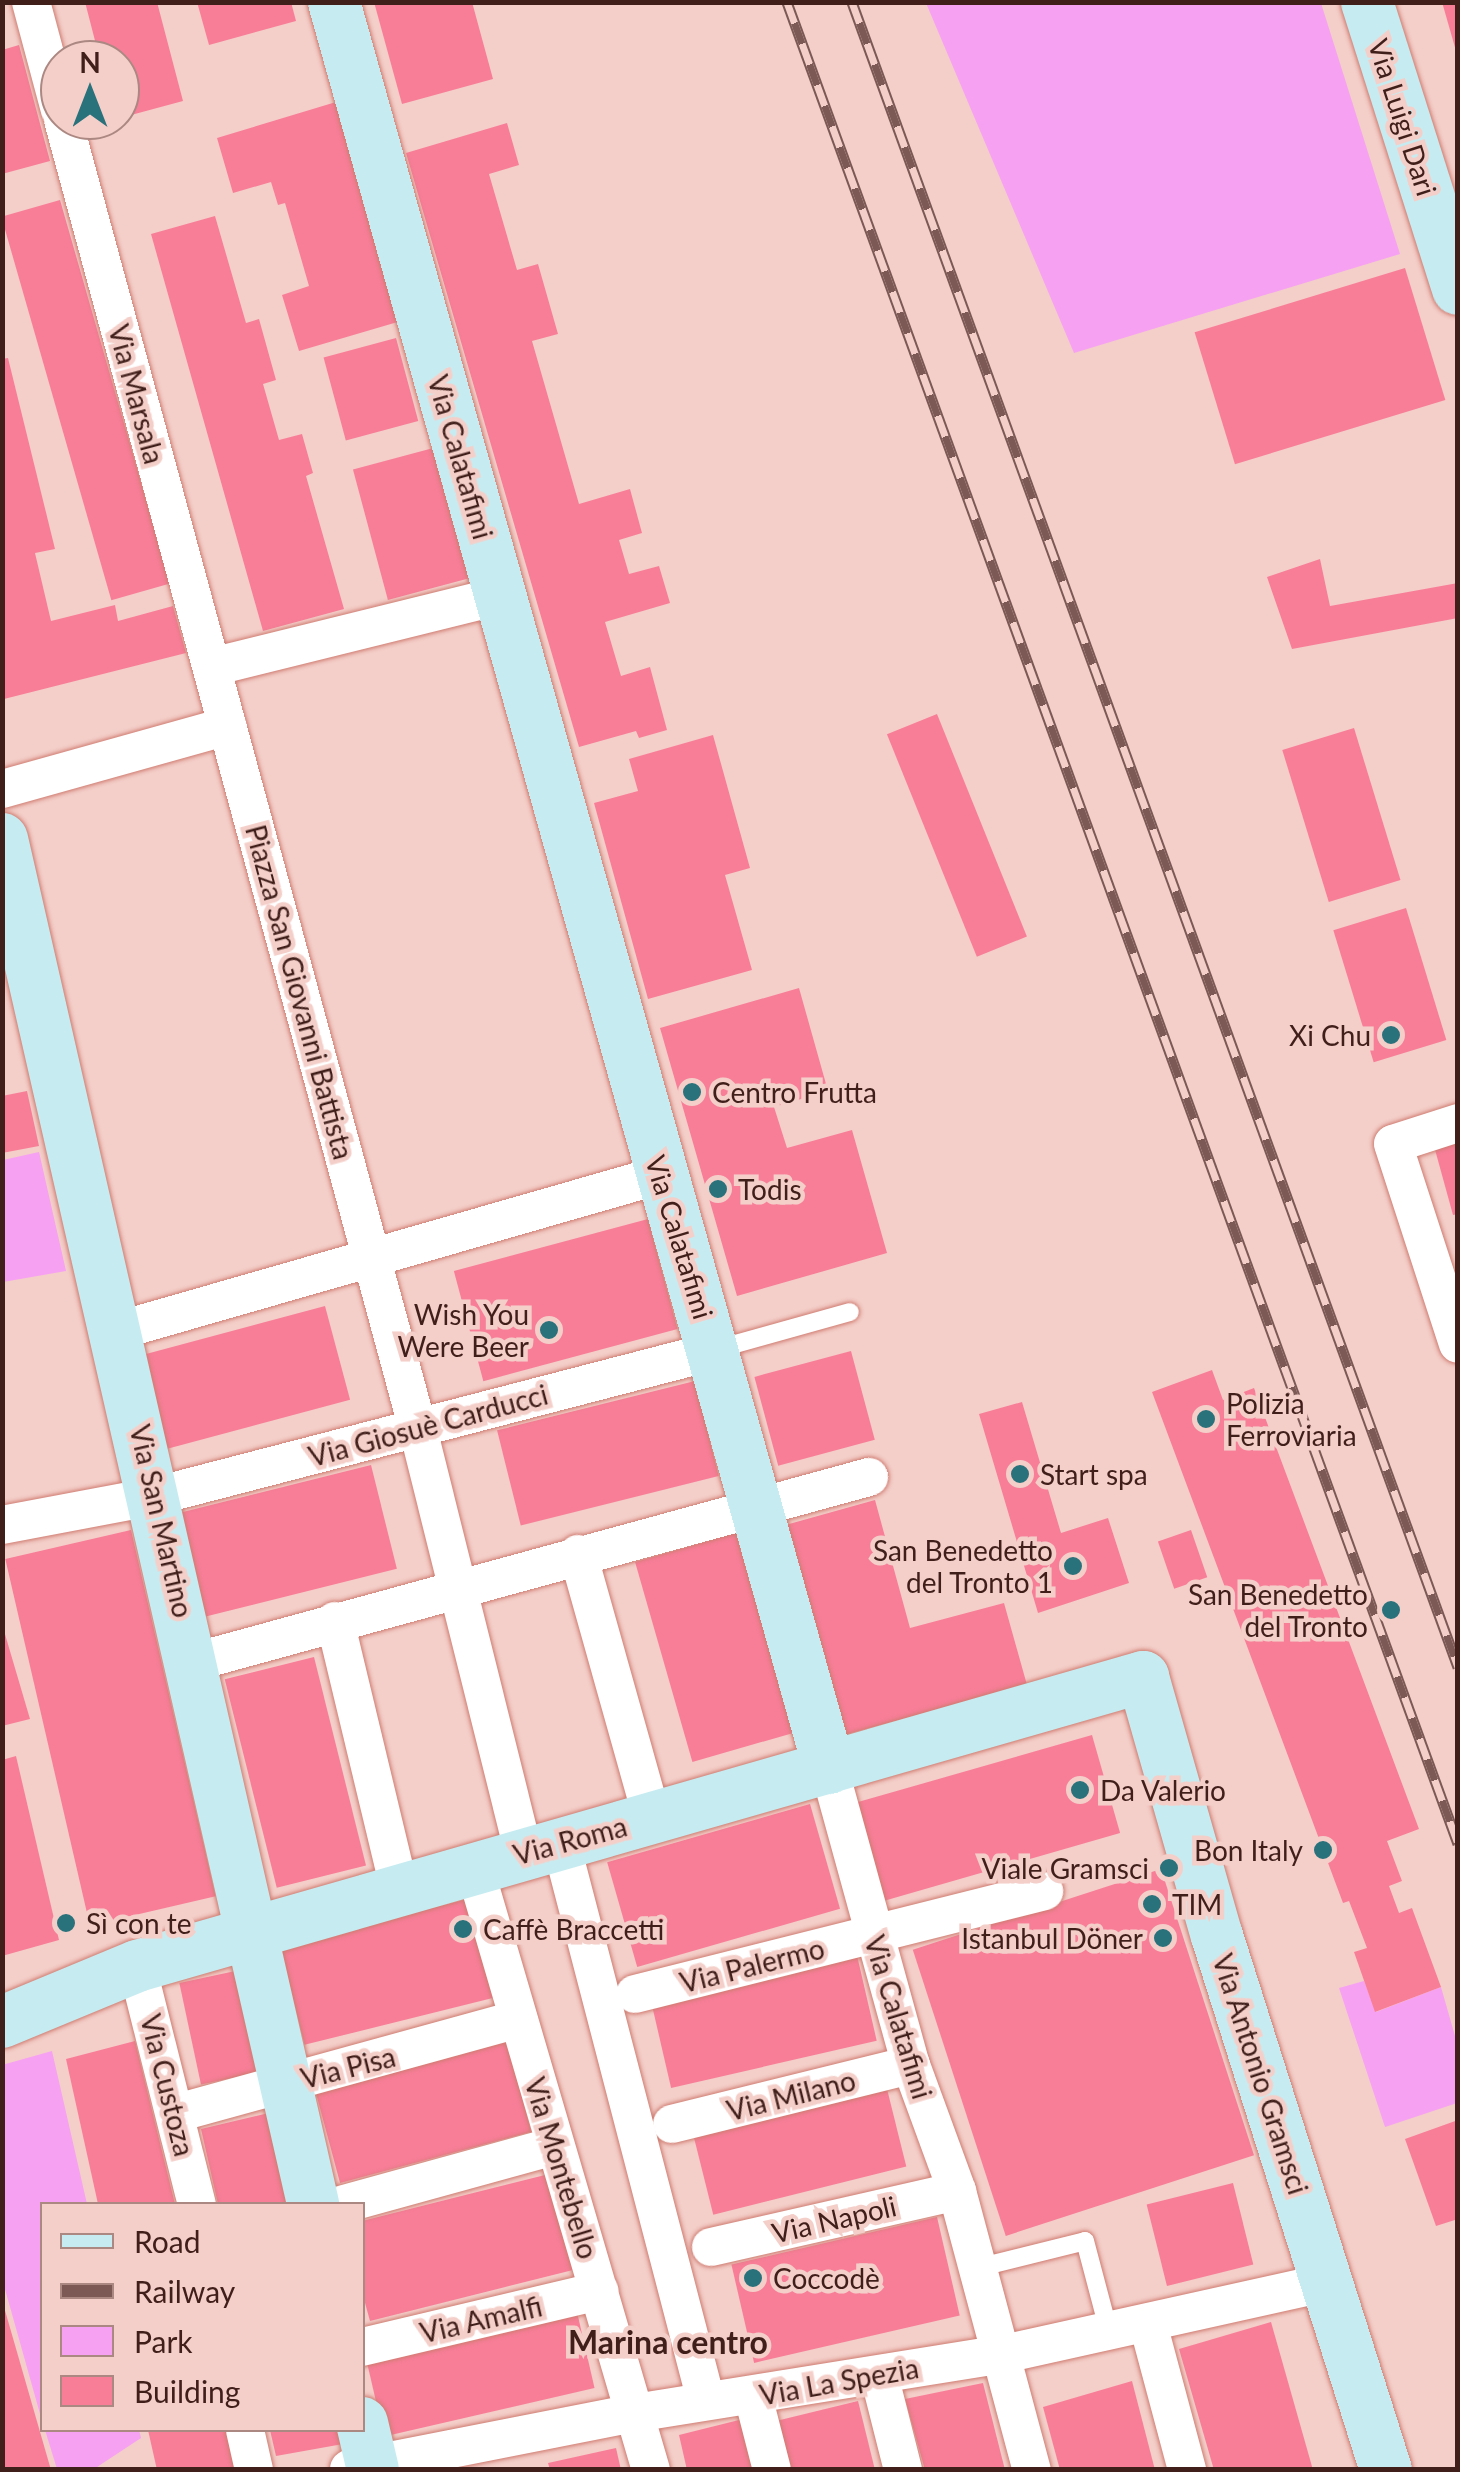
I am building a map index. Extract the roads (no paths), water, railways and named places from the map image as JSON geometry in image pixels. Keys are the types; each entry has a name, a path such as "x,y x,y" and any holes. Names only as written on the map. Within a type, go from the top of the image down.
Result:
{"street":[{"path":"31,2 41,40"},
{"name":"Via Calatafimi","path":"334,2 660,1175 758,1507 911,2066 957,2191 1032,2470"},
{"name":"Via Luigi Dari","path":"1367,2 1458,289"},
{"name":"Via Marsala","path":"68,140 212,668"},
{"path":"212,668 499,596"},
{"name":"Piazza San Giovanni Battista","path":"212,668 418,1429 457,1588 544,1856 702,2385"},
{"path":"2,789 227,726"},
{"name":"Via San Martino","path":"2,839 194,1662 252,1932 290,2081 313,2202"},
{"path":"1458,1123 1393,1144 1442,1240 1458,1344"},
{"path":"117,1331 660,1175"},
{"name":"Via Giosuè Carducci","path":"2,1525 156,1496 714,1350"},
{"path":"194,1662 578,1554 868,1478"},
{"path":"578,1554 652,1818"},
{"path":"335,1621 399,1888"},
{"name":"Via Roma","path":"2,2022 137,1966 474,1866 544,1856 652,1818 1143,1677"},
{"name":"Via Antonio Gramsci","path":"1143,1677 1217,1936 1386,2470"},
{"name":"Via Montebello","path":"474,1866 650,2470"},
{"name":"Via Palermo","path":"635,1994 1044,1891"},
{"name":"Via Custoza","path":"137,1966 197,2202"},
{"name":"Via Pisa","path":"177,2113 518,2020"},
{"name":"Via Milano","path":"672,2124 911,2066"},
{"path":"351,2202 555,2146"},
{"name":"Via Napoli","path":"710,2247 957,2191"},
{"name":"Via La Spezia","path":"364,2456 526,2454 635,2414 1000,2354 1328,2282"},
{"name":"Via Amalfi","path":"365,2346 598,2291"},
{"path":"1148,2324 1186,2470"},
{"path":"878,2375 903,2470"},
{"path":"753,2396 772,2470"},
{"path":"245,2432 254,2470"}],"lane":[{"name":"Via Giosuè Carducci","path":"714,1350 850,1312"},
{"path":"977,2268 1085,2240 1109,2332"}],"railway":[{"path":"787,2 1458,1844"},
{"path":"852,2 1458,1667"}],"place":[{"name":"Xi Chu","path":"1391,1035"},
{"name":"Centro Frutta","path":"692,1092"},
{"name":"Todis","path":"718,1189"},
{"name":"Wish You Were Beer","path":"549,1330"},
{"name":"Polizia Ferroviaria","path":"1206,1419"},
{"name":"Start spa","path":"1020,1474"},
{"name":"San Benedetto del Tronto 1","path":"1073,1566"},
{"name":"San Benedetto del Tronto","path":"1391,1610"},
{"name":"Da Valerio","path":"1080,1790"},
{"name":"Bon Italy","path":"1323,1850"},
{"name":"Viale Gramsci","path":"1169,1868"},
{"name":"TIM","path":"1152,1904"},
{"name":"Sì con te","path":"66,1923"},
{"name":"Caffè Braccetti","path":"463,1929"},
{"name":"Istanbul Döner","path":"1163,1938"},
{"name":"Coccodè","path":"753,2278"}],"district":[{"name":"Marina centro","path":"668,2342"}]}
